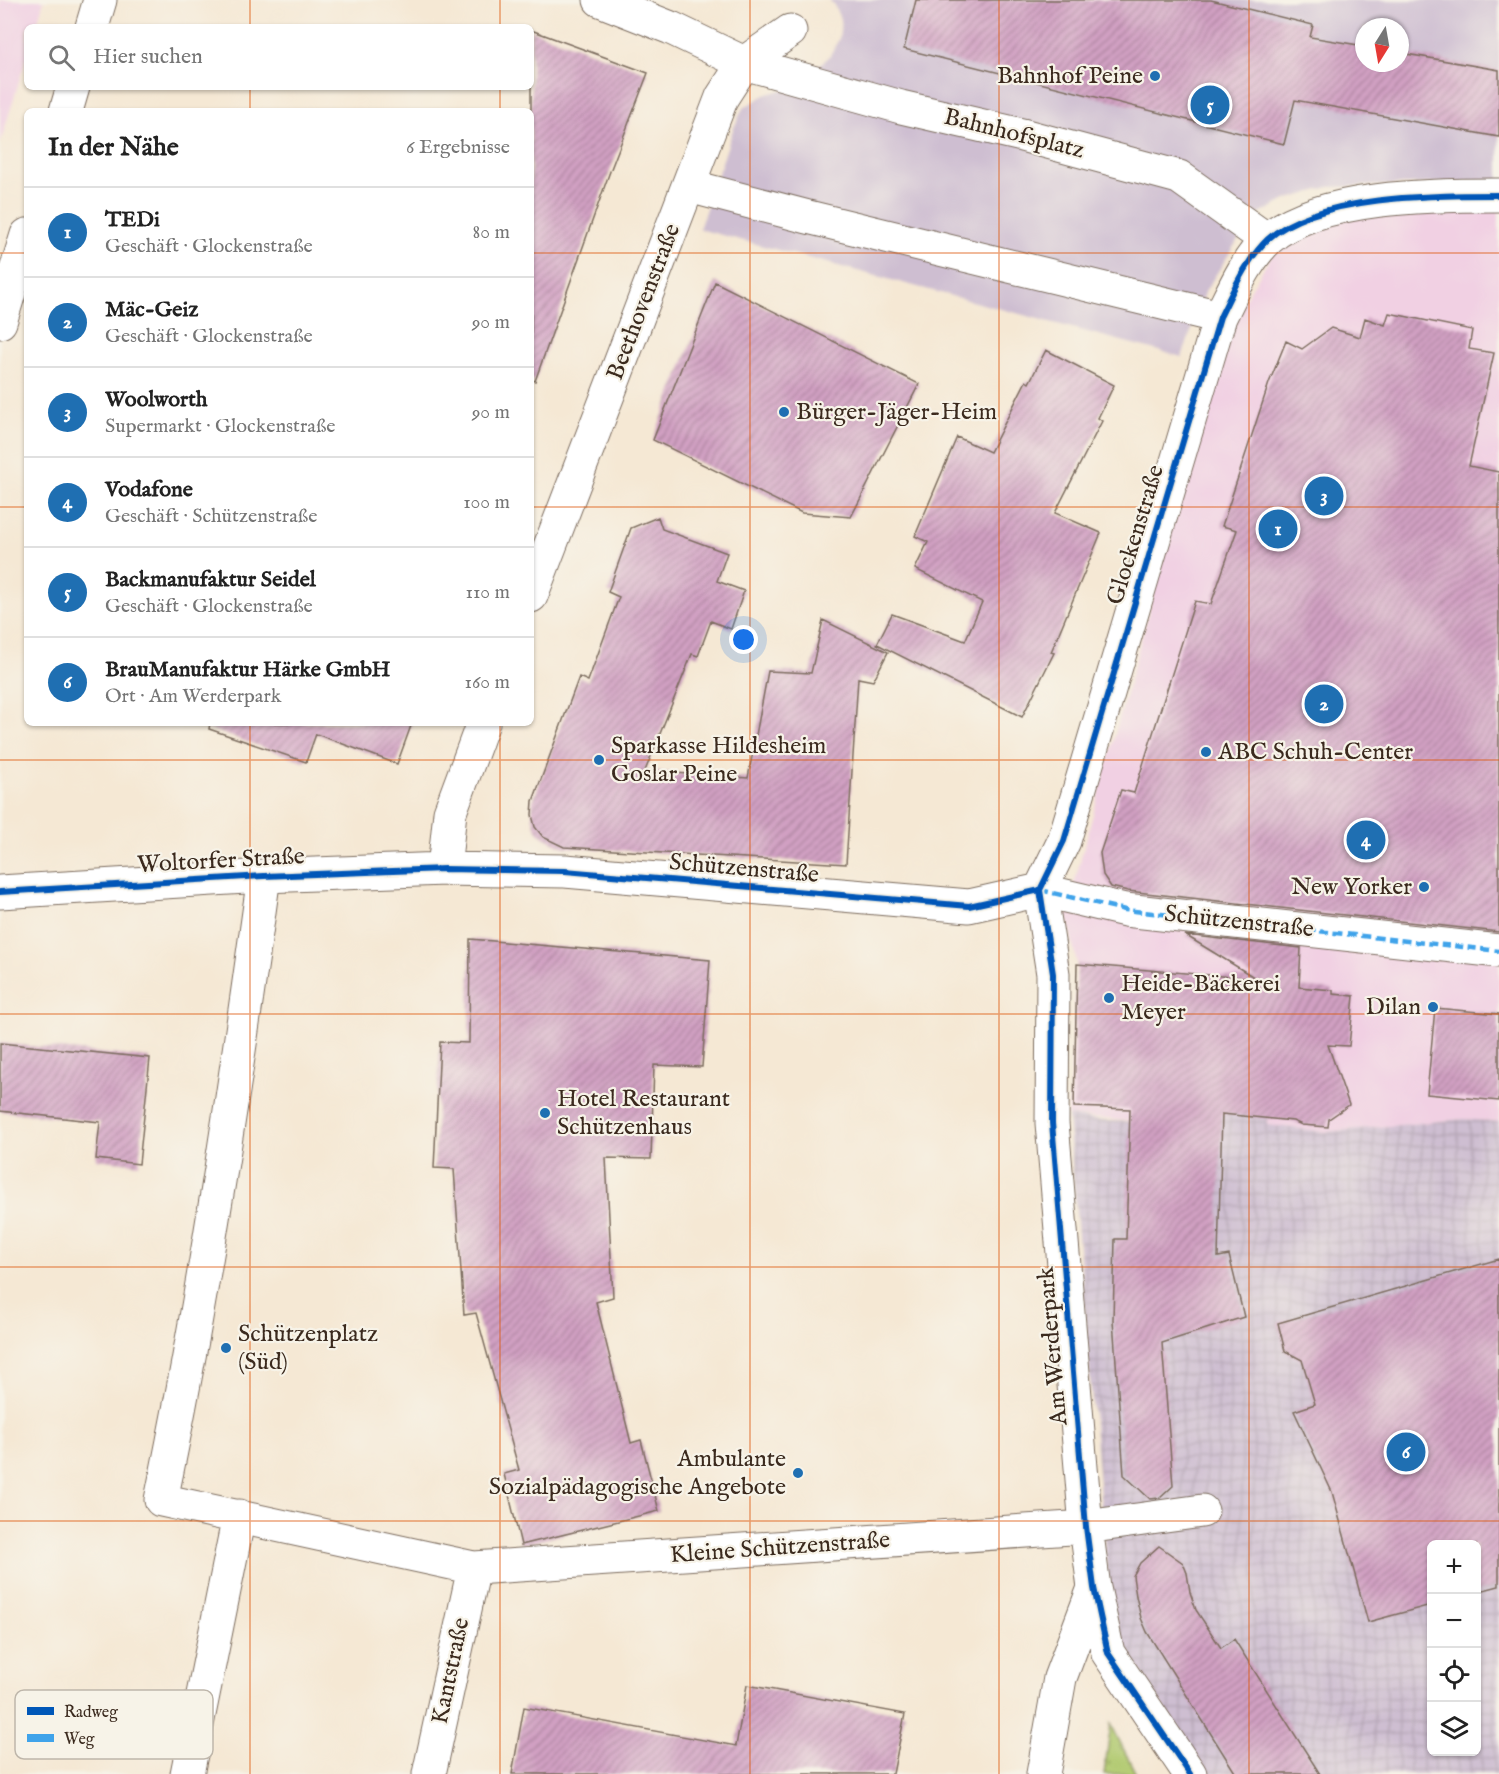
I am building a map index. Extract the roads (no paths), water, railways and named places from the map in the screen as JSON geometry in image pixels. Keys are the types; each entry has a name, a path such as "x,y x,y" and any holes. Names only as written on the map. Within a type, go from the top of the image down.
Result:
{"street":[{"path":"93,24 100,0"},
{"name":"Bahnhofsplatz","path":"600,0 671,28 744,63 901,107 1032,138 1179,177 1267,240"},
{"name":"Beethovenstraße","path":"534,588 722,97 744,63 790,31"},
{"path":"67,108 72,90"},
{"path":"689,186 819,220 1220,317"},
{"name":"Glockenstraße","path":"1040,890 1064,842 1220,317 1247,265 1267,240 1279,231 1305,218 1336,207 1443,195 1499,195"},
{"path":"0,322 24,245"},
{"path":"444,869 450,812 482,726"},
{"name":"Schützenstraße","path":"444,869 565,872 969,906 1040,890 1125,910 1499,951"},
{"name":"Woltorfer Straße","path":"0,892 264,876 444,869"},
{"name":"Kleine Schützenstraße","path":"264,876 219,1181 185,1384 161,1500 474,1568 1086,1527 1202,1511"},
{"name":"Am Werderpark","path":"1040,890 1053,974 1053,1123 1086,1527 1094,1588 1108,1653 1190,1774"},
{"path":"204,1690 239,1516"},
{"name":"Kantstraße","path":"429,1774 474,1568"},
{"path":"1043,1774 1060,1678 1094,1588"},
{"path":"187,1774 190,1759"}],"place":[{"name":"Bahnhof Peine","path":"1155,76"},
{"name":"Backmanufaktur Seidel","path":"1210,105"},
{"name":"Bürger-Jäger-Heim","path":"784,412"},
{"name":"Woolworth","path":"1324,496"},
{"name":"TEDi","path":"1278,529"},
{"name":"Mäc-Geiz","path":"1324,704"},
{"name":"ABC Schuh-Center","path":"1206,752"},
{"name":"Sparkasse Hildesheim Goslar Peine","path":"599,760"},
{"name":"Vodafone","path":"1366,840"},
{"name":"New Yorker","path":"1424,887"},
{"name":"Heide-Bäckerei Meyer","path":"1109,998"},
{"name":"Dilan","path":"1433,1007"},
{"name":"Hotel Restaurant Schützenhaus","path":"545,1113"},
{"name":"Schützenplatz (Süd)","path":"226,1348"},
{"name":"BrauManufaktur Härke GmbH","path":"1406,1452"},
{"name":"Ambulante Sozialpädagogische Angebote","path":"798,1473"}]}
